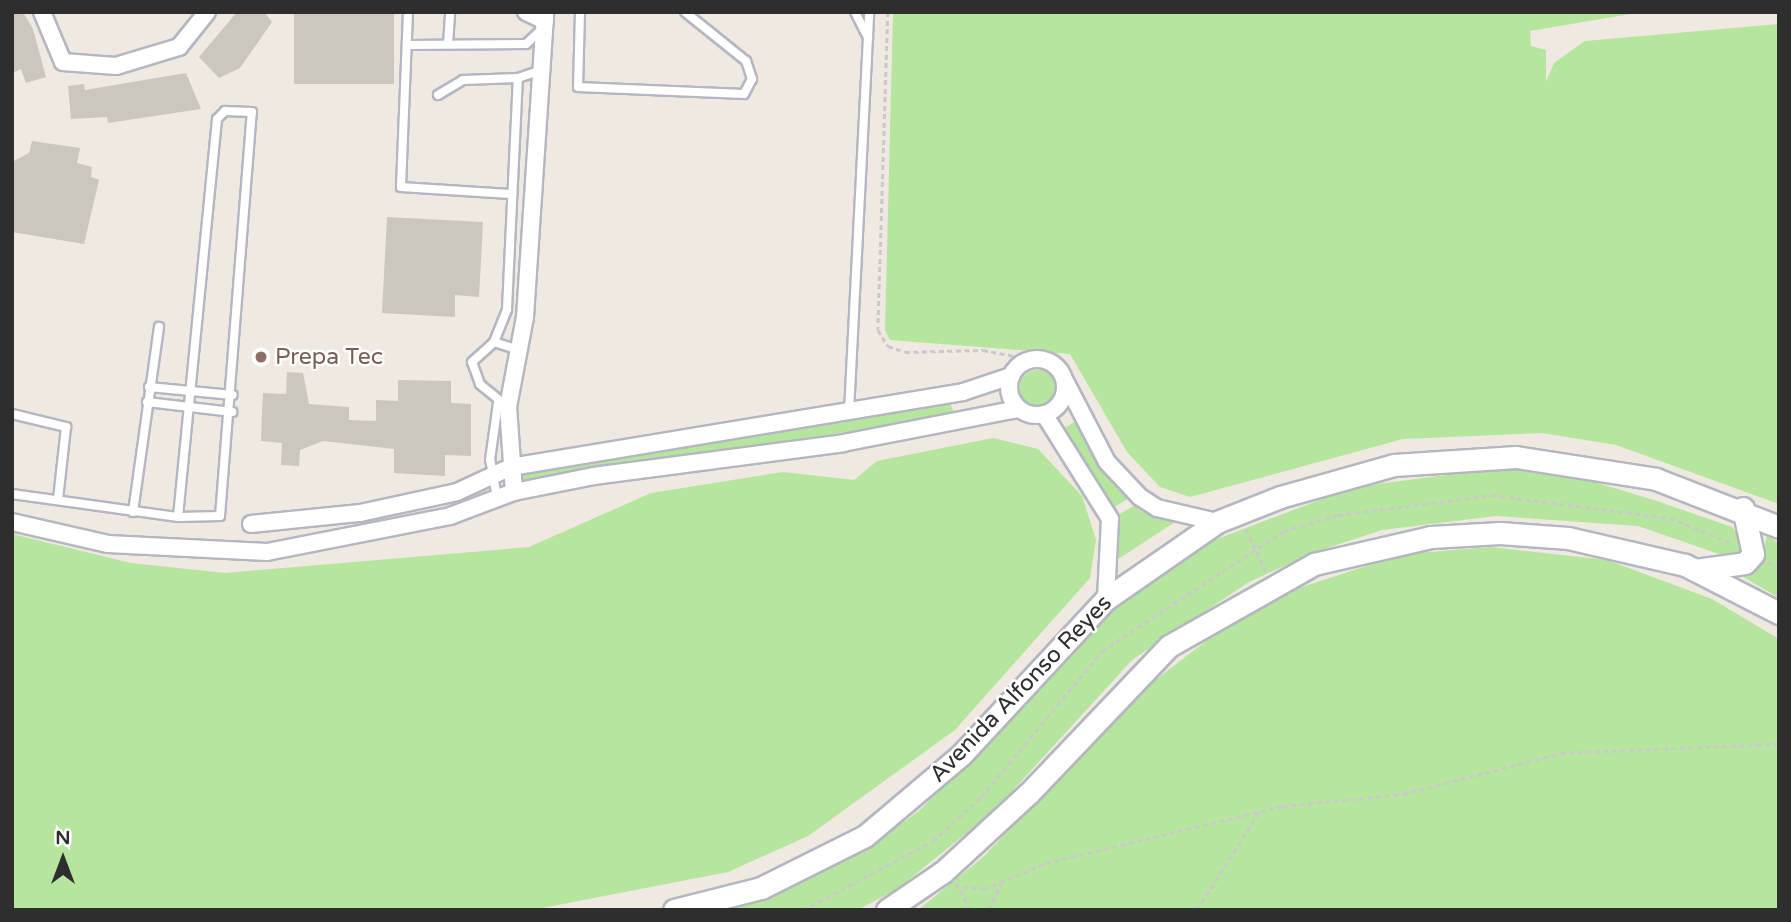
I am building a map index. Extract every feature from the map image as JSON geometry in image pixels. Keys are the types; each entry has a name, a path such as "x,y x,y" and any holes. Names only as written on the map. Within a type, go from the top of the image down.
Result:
{"main road":[{"name":"Avenida Alfonso Reyes","path":"674,910 761,888 809,868 893,817 961,755 1106,599 1217,522 1314,485 1394,465 1472,457 1612,469 1743,508 1779,527"},
{"path":"1695,570 1745,563 1753,554 1743,508"},
{"path":"887,910 943,872 1029,793 1169,646 1272,585 1370,548 1500,533 1642,552 1695,570 1779,613"}],"street":[{"path":"42,12 63,62 116,66 179,47 207,12"},
{"path":"514,492 503,405 525,317 545,65 545,20 526,12"},
{"path":"251,524 306,523 457,492 511,467 963,393 1011,376 1035,359 1054,365 1107,461 1140,497 1157,508 1217,522"},
{"path":"1011,376 1018,409"},
{"path":"12,522 165,550 267,552 311,546 450,516 514,492 843,443 1018,409 1044,414 1062,401 1065,381"},
{"path":"1044,414 1110,519 1106,599"},
{"path":"306,523 311,546"}],"lane":[{"path":"408,12 401,187 510,194"},
{"path":"448,44 450,12"},
{"path":"580,12 578,87 744,94 752,79 746,61 685,12"},
{"path":"855,12 869,40"},
{"path":"849,412 869,12"},
{"path":"526,44 545,20"},
{"path":"408,44 526,44 545,65 518,78 463,80 438,94"},
{"path":"497,498 491,475 503,405 480,384 472,362 494,342 507,309 510,194 518,78"},
{"path":"12,494 178,517 220,516 232,412 252,112 225,111 217,119 191,408 178,517"},
{"path":"133,512 159,327"},
{"path":"494,342 515,349"},
{"path":"149,387 233,395"},
{"path":"147,402 232,412"},
{"path":"12,414 66,427 58,500"}],"path":[{"path":"888,12 878,330 888,346 905,352 957,349 1035,359"},
{"path":"803,910 933,841 981,797 1102,651 1255,546 1314,520 1492,495 1539,496 1670,519 1753,554 1779,568"},
{"path":"1239,514 1272,585"},
{"path":"961,890 1002,881 1046,863 1259,812 1303,802 1403,794 1561,753 1779,744"},
{"path":"1197,910 1259,812"},
{"path":"943,872 961,890 970,910"},
{"path":"989,910 1002,881"}],"green space":[{"path":"893,12 1642,12 1530,31 1531,46 1546,50 1546,82 1554,63 1585,41 1779,24 1779,504 1616,445 1542,433 1403,439 1190,497 1160,487 1127,452 1070,354 890,340 885,330"},
{"path":"1038,370 1051,376 1057,389 1051,402 1038,408 1025,402 1019,389 1025,376"},
{"path":"950,404 955,414 928,419 524,483 522,473"},
{"path":"1076,421 1129,498 1113,508 1063,429"},
{"path":"993,438 1038,449 1082,496 1096,540 1090,578 955,730 808,836 728,872 532,910 12,910 12,534 131,563 225,573 529,547 651,493 783,472 854,480 877,461"},
{"path":"1500,468 1568,474 1654,500 1732,527 1746,545 1740,553 1722,555 1638,526 1496,516 1382,530 1315,552 1249,582 1132,660 995,810 896,890 857,910 717,910 809,877 866,849 919,811 1096,625 1164,570 1217,539 1354,487"},
{"path":"1135,505 1175,522 1115,561 1115,517"},
{"path":"1767,536 1779,543 1779,598 1742,576 1762,557"},
{"path":"1491,547 1607,560 1712,599 1779,639 1779,910 918,910 982,858 1146,687 1218,632 1290,591 1360,568 1416,553"}],"building":[{"path":"12,12 23,12 33,29 46,77 26,83 21,69 12,73"},
{"path":"237,12 264,12 272,22 240,68 219,78 199,57"},
{"path":"294,12 394,12 394,84 294,84"},
{"path":"186,73 201,109 108,123 107,117 71,119 68,86 84,84 85,90"},
{"path":"32,141 80,148 77,163 92,167 91,177 99,180 84,244 12,232 12,162 29,153"},
{"path":"387,217 483,222 479,297 455,295 455,317 382,313"},
{"path":"287,372 303,373 309,404 349,407 349,420 376,421 376,400 398,401 398,380 451,381 451,403 471,404 471,456 445,455 445,476 394,473 394,449 323,441 300,450 299,466 281,465 282,443 261,441 263,393 286,394"}],"place":[{"name":"Prepa Tec","path":"261,357"}]}
